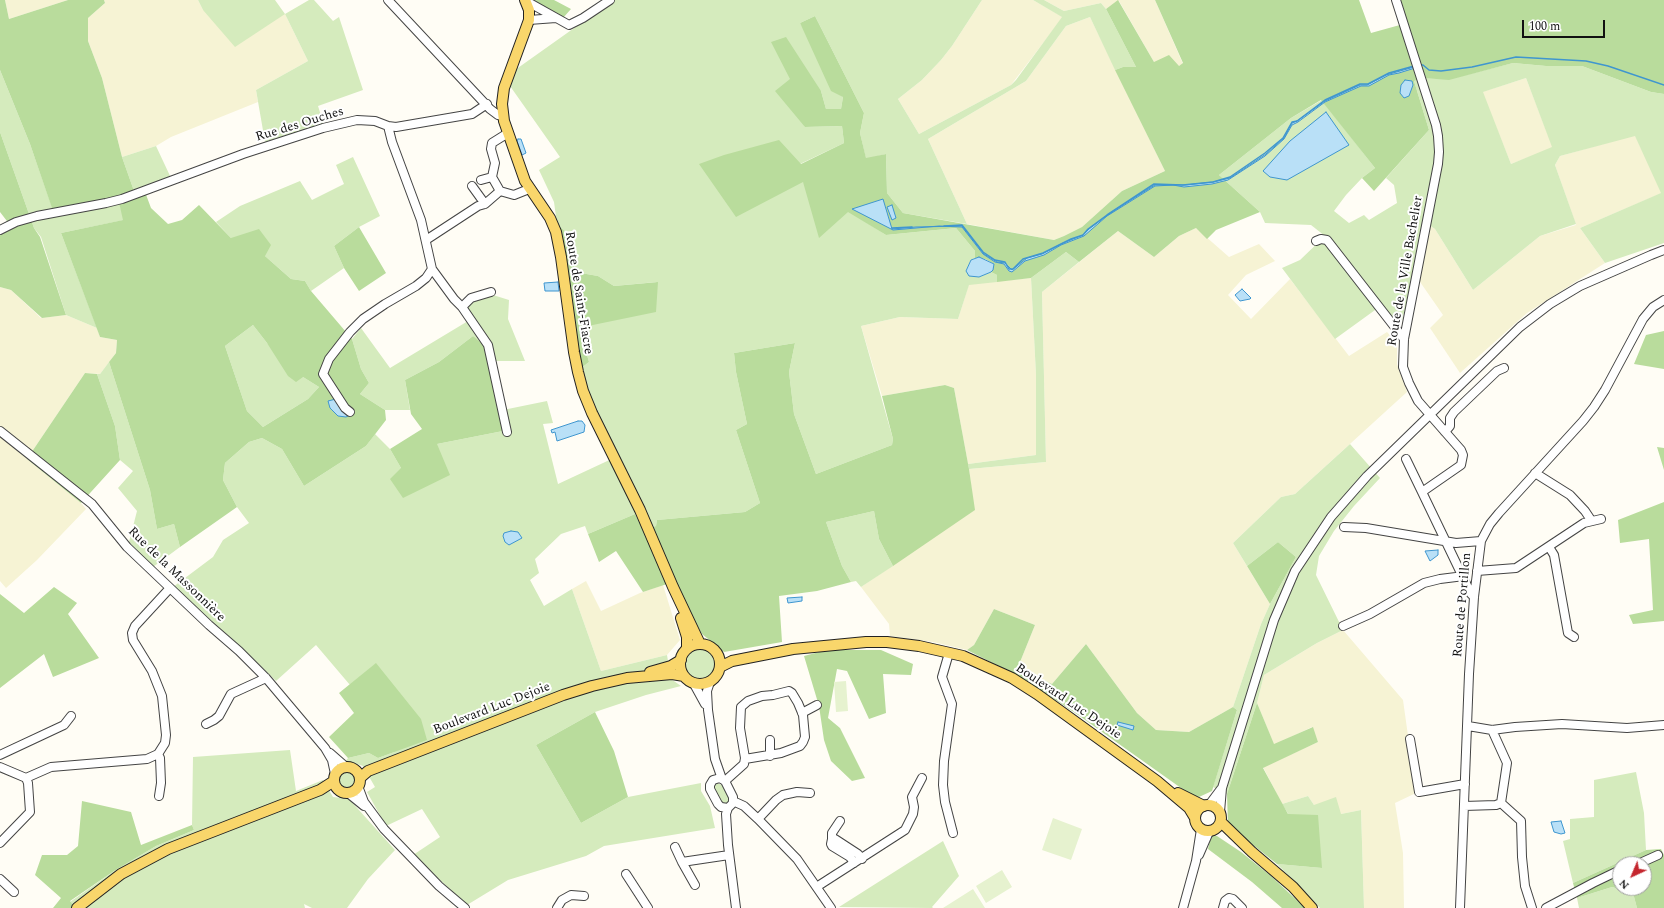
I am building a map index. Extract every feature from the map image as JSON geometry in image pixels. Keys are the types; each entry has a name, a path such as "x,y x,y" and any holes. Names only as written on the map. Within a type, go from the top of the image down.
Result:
{"main road":[{"path":"526,0 530,18"},
{"name":"Route de Saint-Fiacre","path":"530,18 504,88 502,104 503,116 522,175 529,189 550,218 559,242 574,352 578,372 592,413 640,510 672,587 700,644"},
{"name":"Route de Saint-Fiacre","path":"672,587 687,637 688,649"},
{"name":"Boulevard Luc Dejoie","path":"717,653 729,655 842,643 887,642 930,648 949,652 973,660 1012,678 1043,698 1157,781 1189,808 1195,818 1195,822 1214,825 1215,806 1193,802 1157,781"},
{"path":"700,644 710,647 717,653 720,667 717,675 710,682 694,684 684,676 680,666 682,655 688,649 700,644"},
{"name":"Boulevard Luc Dejoie","path":"720,667 732,661 793,649"},
{"name":"Boulevard Luc Dejoie","path":"355,775 563,695 671,666 681,660"},
{"name":"Boulevard Luc Dejoie","path":"627,678 672,674 684,676"},
{"path":"77,908 121,874 168,849 320,790 335,781 339,769 355,775 354,791 348,793 341,792 335,781"},
{"path":"1195,818 1198,809 1206,805"},
{"path":"1214,825 1252,852 1293,886 1312,908"}],"street":[{"path":"388,0 495,113 503,116"},
{"path":"526,0 566,24 573,23 610,0"},
{"name":"Route de la Ville Bachelier","path":"1396,0 1436,125 1439,152 1438,164 1404,339 1403,367 1418,401 1463,454 1461,465 1422,492"},
{"path":"530,18 538,11 545,11"},
{"path":"530,18 556,18"},
{"path":"487,104 502,104"},
{"name":"Rue des Ouches","path":"0,230 16,222 37,216 106,203 323,128 356,120 375,121 388,126 396,127 472,114 487,104"},
{"path":"388,126 392,142 421,220 432,269 454,300 462,307 488,344 507,432"},
{"path":"508,133 492,143 491,149 495,163 492,177 500,191 514,195 529,189"},
{"path":"481,180 492,177"},
{"path":"472,186 485,204"},
{"path":"426,240 478,206 485,204 500,191"},
{"path":"1316,240 1327,240 1404,339"},
{"path":"1183,908 1196,861 1214,825 1222,788 1274,620 1295,570 1331,517 1368,476 1520,327 1550,304 1580,286 1664,250"},
{"path":"1615,270 1664,255"},
{"path":"350,412 345,408 323,374 329,359 363,318 416,286 426,278 432,269"},
{"path":"462,307 471,298 491,292"},
{"name":"Route de Portillon","path":"1460,908 1474,597 1481,541 1490,524 1499,513 1594,407 1605,390 1643,318 1653,307 1664,300"},
{"path":"1445,432 1450,426 1450,418 1454,412 1497,371 1504,368"},
{"name":"Rue de la Massonnière","path":"0,431 92,504 127,547 266,678 315,734 325,748 332,760 335,781"},
{"path":"1406,459 1464,576 1471,594 1474,597"},
{"path":"1535,473 1570,495 1585,510 1590,520"},
{"path":"1477,571 1516,568 1584,523 1590,520 1601,519"},
{"path":"1344,527 1366,528 1456,542 1481,541"},
{"path":"1549,547 1554,555 1568,633 1574,637"},
{"path":"1343,626 1370,614 1424,583 1464,576"},
{"path":"159,796 161,783 159,756 165,744 166,735 162,696 152,671 133,640 132,633 135,626 170,588"},
{"path":"949,652 942,677 952,704 944,761 943,785 945,802 953,833"},
{"path":"206,724 219,716 231,694 266,678"},
{"path":"710,682 707,691 708,710 715,759 723,780 731,792 733,801 732,805 728,808 726,816 729,855 736,908"},
{"path":"694,684 700,692 708,710"},
{"path":"713,780 723,780 742,767 745,759 739,716 741,707 744,703 762,696 789,691 795,697 802,713 805,737 800,746 770,756 745,759"},
{"path":"802,713 817,705"},
{"path":"0,755 64,725 71,716"},
{"path":"1468,726 1492,730 1562,724 1627,728 1664,725"},
{"path":"1492,730 1507,763 1501,804"},
{"path":"1410,739 1420,792 1465,784"},
{"path":"770,740 770,756"},
{"name":"Rue de la Massonnière","path":"325,748 355,775 361,796 368,809 384,829 411,859 464,908"},
{"path":"26,778 51,766 147,759 159,756"},
{"path":"715,759 713,780 710,785 710,789 712,796 719,805 728,845"},
{"path":"0,767 26,778 28,783 30,812 0,843"},
{"path":"818,886 905,830 914,811 912,797 922,778"},
{"path":"1206,805 1222,788"},
{"path":"758,819 776,800 783,795 797,792 810,793"},
{"name":"Rue de la Massonnière","path":"348,793 368,809"},
{"path":"733,801 744,806 800,862 832,908"},
{"path":"1464,806 1501,804"},
{"path":"1501,804 1521,821 1522,864 1525,886 1532,908"},
{"path":"719,805 728,808"},
{"path":"840,821 832,833 831,844 850,857 854,863"},
{"path":"832,839 835,839 862,858"},
{"path":"675,847 695,885"},
{"path":"682,862 729,855"},
{"path":"1652,858 1658,855"},
{"path":"626,874 648,908"},
{"path":"1546,908 1612,874"},
{"path":"0,879 14,892"},
{"path":"557,908 562,900 571,895 584,896"},
{"path":"1223,908 1225,901 1229,898 1233,899 1242,908"}],"shaded area":[{"path":"5,0 68,0 9,19"},
{"path":"104,0 198,0 203,10 285,14 308,61 256,90 258,102 171,137 156,146 122,157 102,78 88,41 88,18 105,3"},
{"path":"982,0 1033,0 1063,17 1011,85 919,134 898,99 922,80 941,60"},
{"path":"1044,0 1155,0 1183,64 1179,66 1154,62 1119,1 1106,9 1101,3 1064,11"},
{"path":"1090,17 1165,171 1122,191 1082,227 1054,240 967,224 928,139 1026,81 1066,26"},
{"path":"1526,78 1553,148 1511,164 1482,92"},
{"path":"1635,135 1662,193 1580,228 1605,263 1527,313 1460,373 1430,328 1443,315 1418,279 1429,225 1435,229 1473,290 1540,236 1576,225 1555,165 1560,156"},
{"path":"1196,228 1229,257 1259,244 1275,261 1246,275 1228,295 1251,319 1290,279 1349,356 1387,332 1397,343 1397,364 1407,392 1295,494 1281,497 1233,543 1270,604 1261,624 1233,707 1189,732 1156,730 1137,713 1086,644 1052,684 1018,667 1035,625 994,609 974,645 967,650 933,642 890,636 889,624 861,587 974,510 969,469 1046,462 1042,292 1118,231 1154,257 1179,236"},
{"path":"1031,278 1036,375 1036,455 968,464 954,388 945,385 882,396 861,326 900,317 958,319 969,284"},
{"path":"0,287 11,290 41,318 66,315 97,328 100,337 117,340 116,353 100,374 85,373 27,459 81,503 86,509 37,560 6,588 0,581"},
{"path":"586,581 601,611 640,593 663,585 680,640 667,655 601,671 572,589"},
{"path":"1343,630 1403,700 1416,793 1395,803 1403,853 1404,908 1364,908 1361,810 1341,814 1314,805 1308,796 1282,804 1263,767 1318,742 1312,727 1274,745 1257,703 1264,675 1317,643"}],"green space":[{"path":"0,0 5,0 9,19 68,0 104,0 105,3 88,18 88,41 102,78 122,157 134,191 145,192 151,208 168,224 182,220 199,205 231,238 259,229 271,245 265,256 291,279 305,281 311,291 352,339 361,369 369,383 360,394 385,410 386,420 366,446 304,486 282,449 262,438 249,442 225,463 223,480 237,507 180,547 174,524 157,529 150,490 109,362 116,353 117,340 100,337 61,233 123,220 118,198 53,211 30,144 0,70","holes":["253,325 267,343 288,376 296,382 303,377 319,387 308,399 263,427 247,411 225,346"]},
{"path":"198,0 275,0 285,14 235,47 203,10"},
{"path":"309,0 314,0 333,21 339,17 363,90 318,106 324,125 265,142 256,90 308,61 285,14"},
{"path":"533,0 554,0 571,9 563,18"},
{"path":"605,0 982,0 941,60 922,80 898,99 919,134 1011,85 1016,80 1062,17 1033,0 1044,0 1064,11 1101,3 1106,9 1136,67 1123,67 1115,70 1090,17 1066,26 1026,81 928,139 967,224 903,213 887,193 886,154 866,159 860,133 864,113 815,16 800,23 843,97 841,109 826,109 821,91 790,80 805,127 842,126 844,143 800,164 803,182 886,235 956,228 975,251 975,258 971,260 966,271 979,277 991,272 997,275 997,282 969,285 958,319 900,317 861,326 893,439 892,445 816,474 794,414 789,372 795,343 734,353 736,372 747,424 736,430 760,503 745,512 657,520 656,526 642,530 635,514 588,534 585,526 561,534 535,559 539,573 530,580 544,606 572,589 601,671 667,655 671,679 681,686 646,695 595,712 536,745 581,823 628,797 701,783 701,791 710,806 715,828 604,846 586,856 508,880 467,905 413,855 440,837 422,809 386,826 367,792 375,787 363,766 351,762 345,762 348,758 369,753 378,758 394,752 376,664 350,685 316,645 276,681 244,650 173,587 213,557 223,540 249,523 237,507 223,480 225,463 249,442 262,438 282,449 304,486 366,446 375,434 390,449 401,468 437,444 503,431 498,411 547,401 553,423 543,424 558,484 618,456 591,401 580,369 589,362 580,330 657,282 614,286 598,276 575,272 567,233 557,224 554,202 539,170 560,157 510,86 515,70 608,4"},
{"path":"1118,0 1154,62 1169,55 1179,66 1183,63 1155,0 1359,0 1371,33 1407,23 1400,0 1664,0 1664,94 1651,92 1582,66 1546,66 1513,63 1449,80 1424,78 1414,81 1429,130 1374,191 1362,178 1375,168 1321,100 1291,118 1219,175 1260,212 1216,230 1207,239 1196,228 1179,236 1154,257 1118,231 1079,262 1066,252 1031,278 997,282 997,275 991,272 994,264 985,259 975,258 975,251 956,228 886,235 848,212 819,238 803,182 736,217 699,164 724,155 779,140 801,164 844,143 842,126 805,127 775,91 790,79 771,42 786,37 821,91 826,109 841,109 843,97 831,91 800,23 815,16 864,113 860,133 866,158 886,154 887,193 903,213 1054,240 1082,227 1122,191 1165,171 1115,70 1123,67 1136,67 1106,9"},
{"path":"1513,63 1546,66 1582,66 1651,92 1664,94 1664,243 1605,263 1580,228 1661,193 1635,136 1560,156 1555,165 1576,224 1540,236 1473,290 1435,229 1429,225 1402,320 1394,322 1382,305 1335,339 1282,268 1300,260 1325,236 1311,225 1265,223 1260,212 1219,175 1291,118 1322,100 1375,168 1362,178 1346,195 1334,211 1349,223 1364,215 1369,220 1397,203 1394,185 1386,178 1429,130 1414,81 1424,78 1450,79","holes":["1526,78 1552,147 1511,164 1483,92"]},
{"path":"0,70 30,144 53,210 118,198 124,220 61,233 97,328 66,315 41,237 34,228 0,132"},
{"path":"0,132 34,228 40,237 66,315 42,318 11,290 0,287 0,230 10,225 0,212"},
{"path":"156,146 171,178 134,191 122,157"},
{"path":"353,157 380,216 359,227 334,246 344,268 311,291 305,281 291,279 265,256 231,238 216,222 240,206 300,181 312,200 344,184 336,165"},
{"path":"557,224 567,233 575,272 598,276 614,286 658,282 656,312 583,327 580,330 589,362 580,369"},
{"path":"359,227 386,273 359,291 344,268 334,246"},
{"path":"1066,252 1079,262 1042,292 1046,462 969,469 968,464 1036,455 1036,375 1031,278"},
{"path":"493,295 509,300 508,319 525,361 490,361 473,336 439,362 405,380 410,410 385,410 360,394 369,383 361,369 352,339 361,328 390,368 473,318 466,306 475,299"},
{"path":"253,325 267,343 303,377 319,387 308,399 263,427 247,411 225,346"},
{"path":"1664,331 1664,369 1634,364 1646,335"},
{"path":"473,336 487,348 503,431 437,444 450,475 403,498 390,479 401,468 390,449 422,429 411,414 405,380 439,362"},
{"path":"795,343 789,372 794,414 816,474 892,445 893,439 882,396 945,385 954,388 975,510 893,566 879,539 874,511 826,522 842,566 851,582 817,591 779,596 782,642 724,652 702,634 673,582 643,592 616,551 599,562 588,534 635,514 643,530 656,526 657,520 745,512 760,503 736,430 747,424 736,372 734,353"},
{"path":"109,362 150,490 157,529 174,524 180,547 153,567 129,542 137,511 118,488 133,471 120,460 115,426 97,374 100,374"},
{"path":"85,373 97,374 115,426 120,460 81,503 27,459"},
{"path":"1350,444 1380,478 1354,506 1334,531 1319,556 1316,575 1343,630 1317,643 1264,675 1257,703 1227,794 1213,787 1237,710 1233,707 1261,624 1270,604 1296,557 1278,542 1247,566 1233,543 1281,497 1295,494"},
{"path":"1657,447 1664,448 1664,470"},
{"path":"1664,502 1664,621 1633,624 1629,615 1653,610 1649,539 1620,543 1618,520"},
{"path":"874,511 879,539 893,566 861,587 856,581 851,582 842,566 826,522"},
{"path":"1278,542 1296,557 1270,604 1247,566"},
{"path":"54,587 77,603 68,614 99,658 53,677 44,654 0,688 0,594 24,613"},
{"path":"994,609 1035,625 1018,667 1052,684 1086,644 1137,713 1156,730 1189,732 1233,707 1237,710 1212,791 1199,797 1188,793 1026,680 967,650 974,645"},
{"path":"701,649 707,650 714,656 717,665 716,671 710,678 701,681 695,680 688,674 685,665 686,659 692,652"},
{"path":"827,650 881,650 913,664 911,675 883,674 886,713 869,719 847,671 837,669 828,718 840,728 865,778 852,781 831,761 824,740 819,706 804,656"},
{"path":"376,663 421,719 427,740 378,758 369,753 348,758 329,737 354,713 339,693"},
{"path":"846,681 848,711 836,712 834,682"},
{"path":"1257,703 1274,744 1313,727 1318,742 1263,768 1288,814 1318,815 1322,868 1277,864 1228,825 1227,794"},
{"path":"595,712 614,751 628,797 581,823 536,745"},
{"path":"290,750 296,791 323,780 333,797 349,799 395,850 368,879 347,908 312,908 304,904 305,908 75,908 70,902 114,871 156,846 194,830 192,825 193,757"},
{"path":"344,772 350,772 355,777 353,786 350,788 344,788 339,783 339,777"},
{"path":"1636,772 1644,813 1646,850 1633,856 1612,856 1612,865 1573,883 1563,841 1570,839 1570,819 1594,817 1594,780"},
{"path":"717,783 722,785 728,796 728,803 726,804 720,801 715,789 715,785"},
{"path":"1308,796 1314,805 1336,797 1341,814 1361,810 1364,908 1320,908 1277,864 1322,868 1282,804"},
{"path":"82,801 131,812 141,845 192,825 194,830 156,846 114,871 70,901 75,908 53,908 61,898 35,875 42,855 67,855 78,846"},
{"path":"1053,818 1082,829 1071,860 1042,850"},
{"path":"1211,836 1217,836 1241,852 1271,876 1305,908 1282,908 1252,882 1208,849"},
{"path":"943,841 959,876 932,907 933,908 839,907"},
{"path":"1661,849 1664,855 1664,908 1637,908 1634,896 1652,896 1652,856 1633,856 1646,850"},
{"path":"1612,865 1612,887 1577,898 1573,883"},
{"path":"1002,870 1012,887 986,903 976,886"},
{"path":"1612,887 1612,896 1634,896 1637,908 1579,908 1577,898"},
{"path":"973,889 985,908 943,908"}],"water":[{"path":"1414,67 1415,68 1389,75 1369,86 1361,86 1325,102 1292,125 1284,139 1265,156 1228,180 1212,184 1184,187 1173,185 1213,182 1230,178 1266,154 1284,138 1292,123 1325,101 1360,85 1367,85 1386,75"},
{"path":"1405,80 1412,81 1413,85 1409,96 1404,98 1400,93 1401,85"},
{"path":"1326,112 1349,145 1287,180 1270,177 1263,171 1290,141"},
{"path":"518,139 521,139 526,153 522,155 517,141"},
{"path":"1155,185 1173,185 1155,186 1107,216 1084,236 1061,245 1044,255 1025,261 1012,272 1009,271 1004,264 995,262 983,254 962,227 947,226 962,226 984,254 997,262 1005,263 1012,270 1027,258 1042,254 1063,243 1083,235 1113,211"},
{"path":"883,199 892,229 931,227 893,230 852,209"},
{"path":"892,205 896,218 892,220 887,207"},
{"path":"979,257 994,264 993,270 979,277 969,276 966,271 971,260"},
{"path":"558,282 559,291 545,291 544,283"},
{"path":"1242,289 1251,298 1250,299 1240,301 1235,295"},
{"path":"336,399 339,406 347,413 348,416 338,416 330,408 328,401"},
{"path":"582,421 585,425 584,432 557,441 555,432 552,433 551,430"},
{"path":"511,531 518,532 522,538 509,545 505,542 503,536 504,533"},
{"path":"1438,550 1438,555 1430,561 1425,551"},
{"path":"802,597 802,601 788,603 787,598"},
{"path":"1118,722 1134,726 1133,730 1117,725"},
{"path":"1561,821 1565,833 1561,834 1554,832 1551,822"}],"waterway":[{"path":"1420,65 1423,65 1429,70 1441,71 1472,67 1516,57 1586,61 1608,66 1664,85"},
{"path":"944,226 962,225 983,252 995,260 1005,262 1009,269 1013,269 1023,259 1043,253 1071,239 1083,235 1088,229 1107,215 1154,184 1183,185 1213,182 1230,177 1265,153 1283,138 1292,122 1297,121 1325,100 1360,84 1368,84 1389,73 1414,66"},
{"path":"892,228 912,227"}]}
